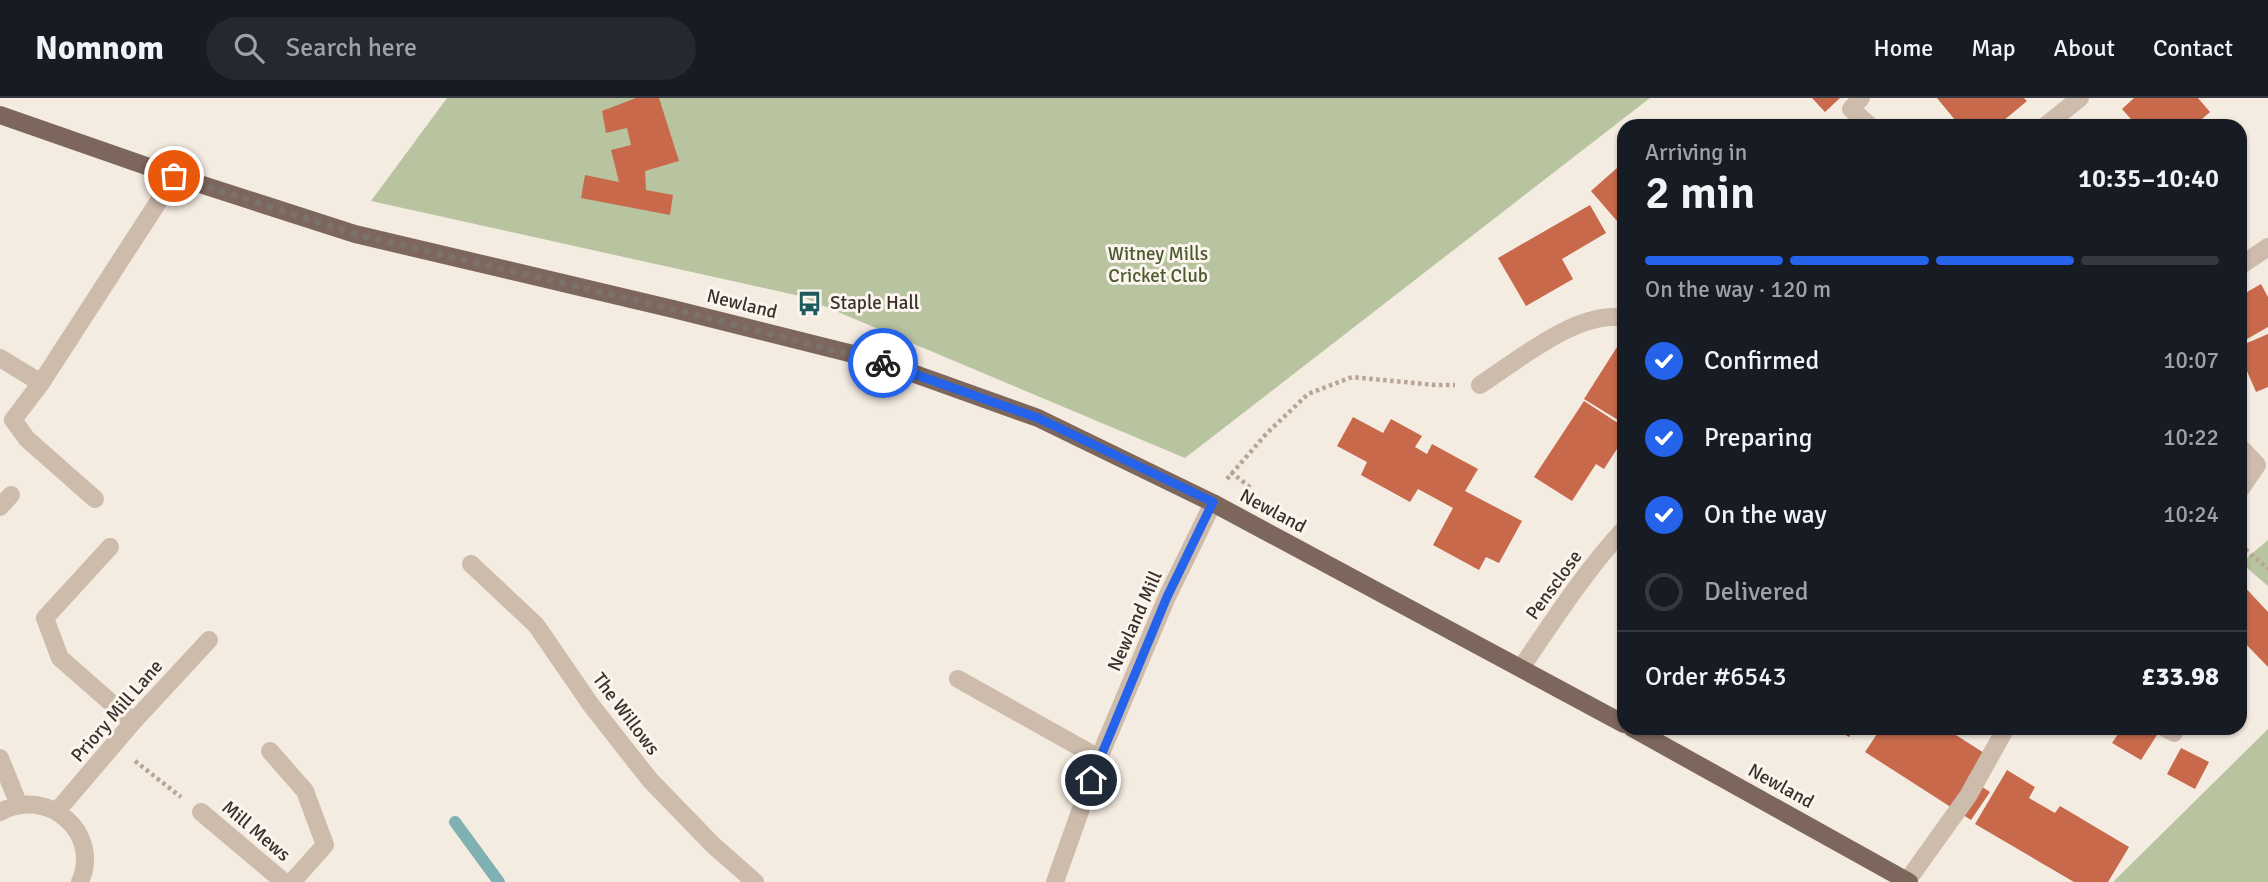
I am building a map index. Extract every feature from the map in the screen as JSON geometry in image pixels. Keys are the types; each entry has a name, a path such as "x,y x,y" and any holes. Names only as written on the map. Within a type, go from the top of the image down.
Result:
{"main road":[{"name":"Newland","path":"0,115 174,176 355,234 873,359 1038,418 1213,502 1617,720"},
{"name":"Newland","path":"1645,735 1908,881"}],"street":[{"path":"1861,98 1851,109 1862,119"},
{"path":"2054,119 2080,98"},
{"path":"95,499 27,439 13,420 41,383 174,176"},
{"path":"2247,261 2268,247"},
{"path":"1480,385 1573,326 1611,315 1617,316"},
{"path":"0,358 41,383"},
{"path":"2247,454 2257,465 2247,479"},
{"name":"Newland Mill","path":"1055,882 1099,758 1167,597 1213,502"},
{"name":"Pensclose","path":"1521,668 1560,610 1617,536"},
{"path":"110,547 45,618 60,658 133,722"},
{"name":"The Willows","path":"471,564 536,625 591,705 650,780 713,845 755,882"},
{"name":"Priory Mill Lane","path":"57,811 133,722 209,640"},
{"path":"958,679 1099,758"},
{"path":"1908,881 1968,796 2002,735"},
{"name":"Mill Mews","path":"270,751 305,791 324,845 292,882"},
{"path":"0,758 19,805"},
{"path":"0,812 19,805 43,805 57,811 72,823 82,840 85,859 80,882"},
{"name":"Mill Mews","path":"201,812 284,882"}],"path":[{"path":"1213,502 1231,472 1308,394 1352,377 1435,385 1480,385"},
{"path":"2247,551 2268,569"},
{"path":"114,744 201,812"}],"green space":[{"name":"Witney Mills Cricket Club","path":"447,98 1650,98 1623,119 1617,119 1617,124 1185,458 800,296 371,201"},
{"path":"2268,540 2268,586 2247,568 2247,558"},
{"path":"2268,729 2268,882 2113,882"}],"building":[{"path":"636,98 659,98 679,161 645,171 646,190 673,195 670,215 581,198 585,175 619,182 611,150 631,145 627,128 606,133 602,111"},
{"path":"1812,98 1840,98 1825,112"},
{"path":"1937,98 2024,98 2027,101 2005,119 1954,119"},
{"path":"2134,98 2198,98 2210,112 2202,119 2131,119 2122,109"},
{"path":"1617,168 1617,221 1591,191"},
{"path":"1590,205 1606,233 1562,259 1573,279 1526,306 1498,258"},
{"path":"2261,284 2268,297 2268,327 2247,339 2247,292"},
{"path":"2268,334 2268,387 2256,392 2247,371 2247,343"},
{"path":"1617,347 1617,419 1584,399"},
{"path":"1584,401 1617,422 1617,449 1604,469 1596,464 1572,501 1534,477"},
{"path":"1353,417 1383,433 1391,419 1422,436 1415,447 1427,454 1432,444 1478,469 1465,491 1522,521 1499,563 1486,557 1479,570 1433,545 1453,508 1418,489 1410,502 1361,475 1367,462 1337,446"},
{"path":"2247,590 2268,612 2268,667 2247,645"},
{"path":"1876,735 1956,735 1984,753 1968,778 1990,792 1971,820 1865,752"},
{"path":"2117,735 2157,735 2141,760 2112,743"},
{"path":"2181,748 2209,762 2195,789 2167,774"},
{"path":"2007,770 2035,787 2029,798 2055,813 2060,806 2129,847 2108,882 2074,882 1975,824"}],"waterway":[{"path":"455,822 499,882"}],"way so far":[{"path":"174,176 355,234 673,309 883,363"}],"place":[{"name":"Staple Hall","path":"810,303"}],"route":[{"path":"883,363 1038,418 1213,502 1167,597 1091,780"}]}
